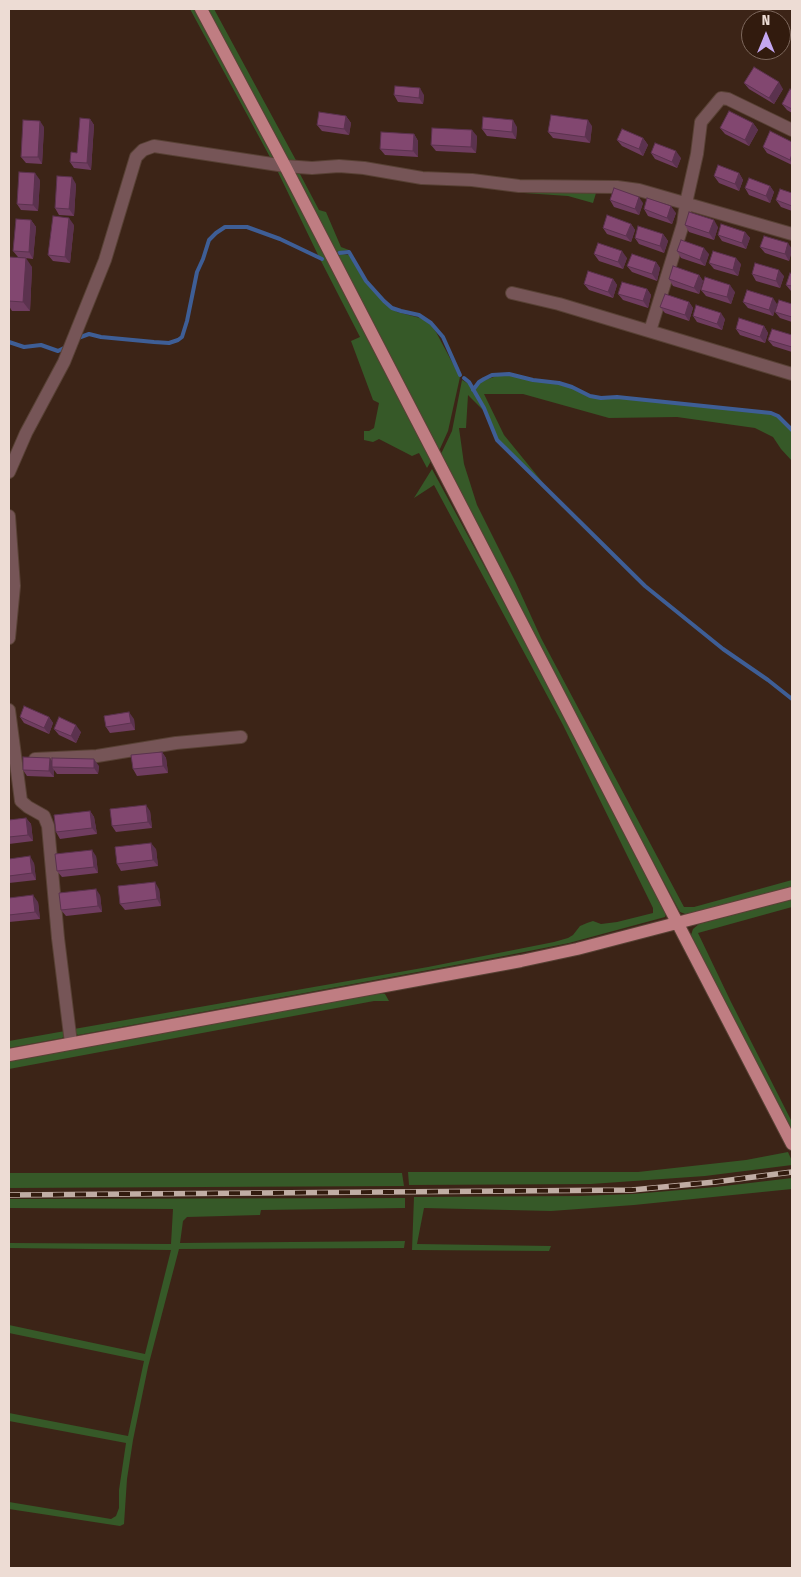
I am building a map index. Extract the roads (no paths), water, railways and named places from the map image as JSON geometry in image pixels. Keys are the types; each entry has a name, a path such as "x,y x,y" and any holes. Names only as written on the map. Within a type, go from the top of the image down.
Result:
{"main road":[{"path":"201,9 285,166 792,1144"},
{"path":"9,1055 521,961 578,949 792,893"}],"street":[{"path":"650,331 684,224 701,122 721,98 728,99 792,130"},
{"path":"9,472 26,433 64,362 105,260 136,157 143,150 154,146 285,166 364,168 422,178 472,180 520,186 617,187 639,190 792,234"},
{"path":"512,293 559,304 792,374"},
{"path":"9,516 14,586 9,638"},
{"path":"9,710 12,760 21,801 44,816 48,826 58,938 71,1043"},
{"path":"12,760 97,756 176,743 241,736"}],"waterway":[{"path":"78,338 89,334 101,337 169,343 182,337 197,272 209,240 225,227 247,227 280,239 322,259"},
{"path":"339,253 349,252 366,281 392,308 419,315 431,323 443,337 460,375"},
{"path":"9,342 24,347 41,345 58,351 64,348"},
{"path":"473,390 479,382 492,375 509,374 533,380 559,383 590,396 601,398 617,397 771,413 778,416 792,430"},
{"path":"464,378 469,382 484,408 497,440 645,586 723,649 792,699"}],"railway":[{"path":"9,1195 632,1190 792,1172"}]}
